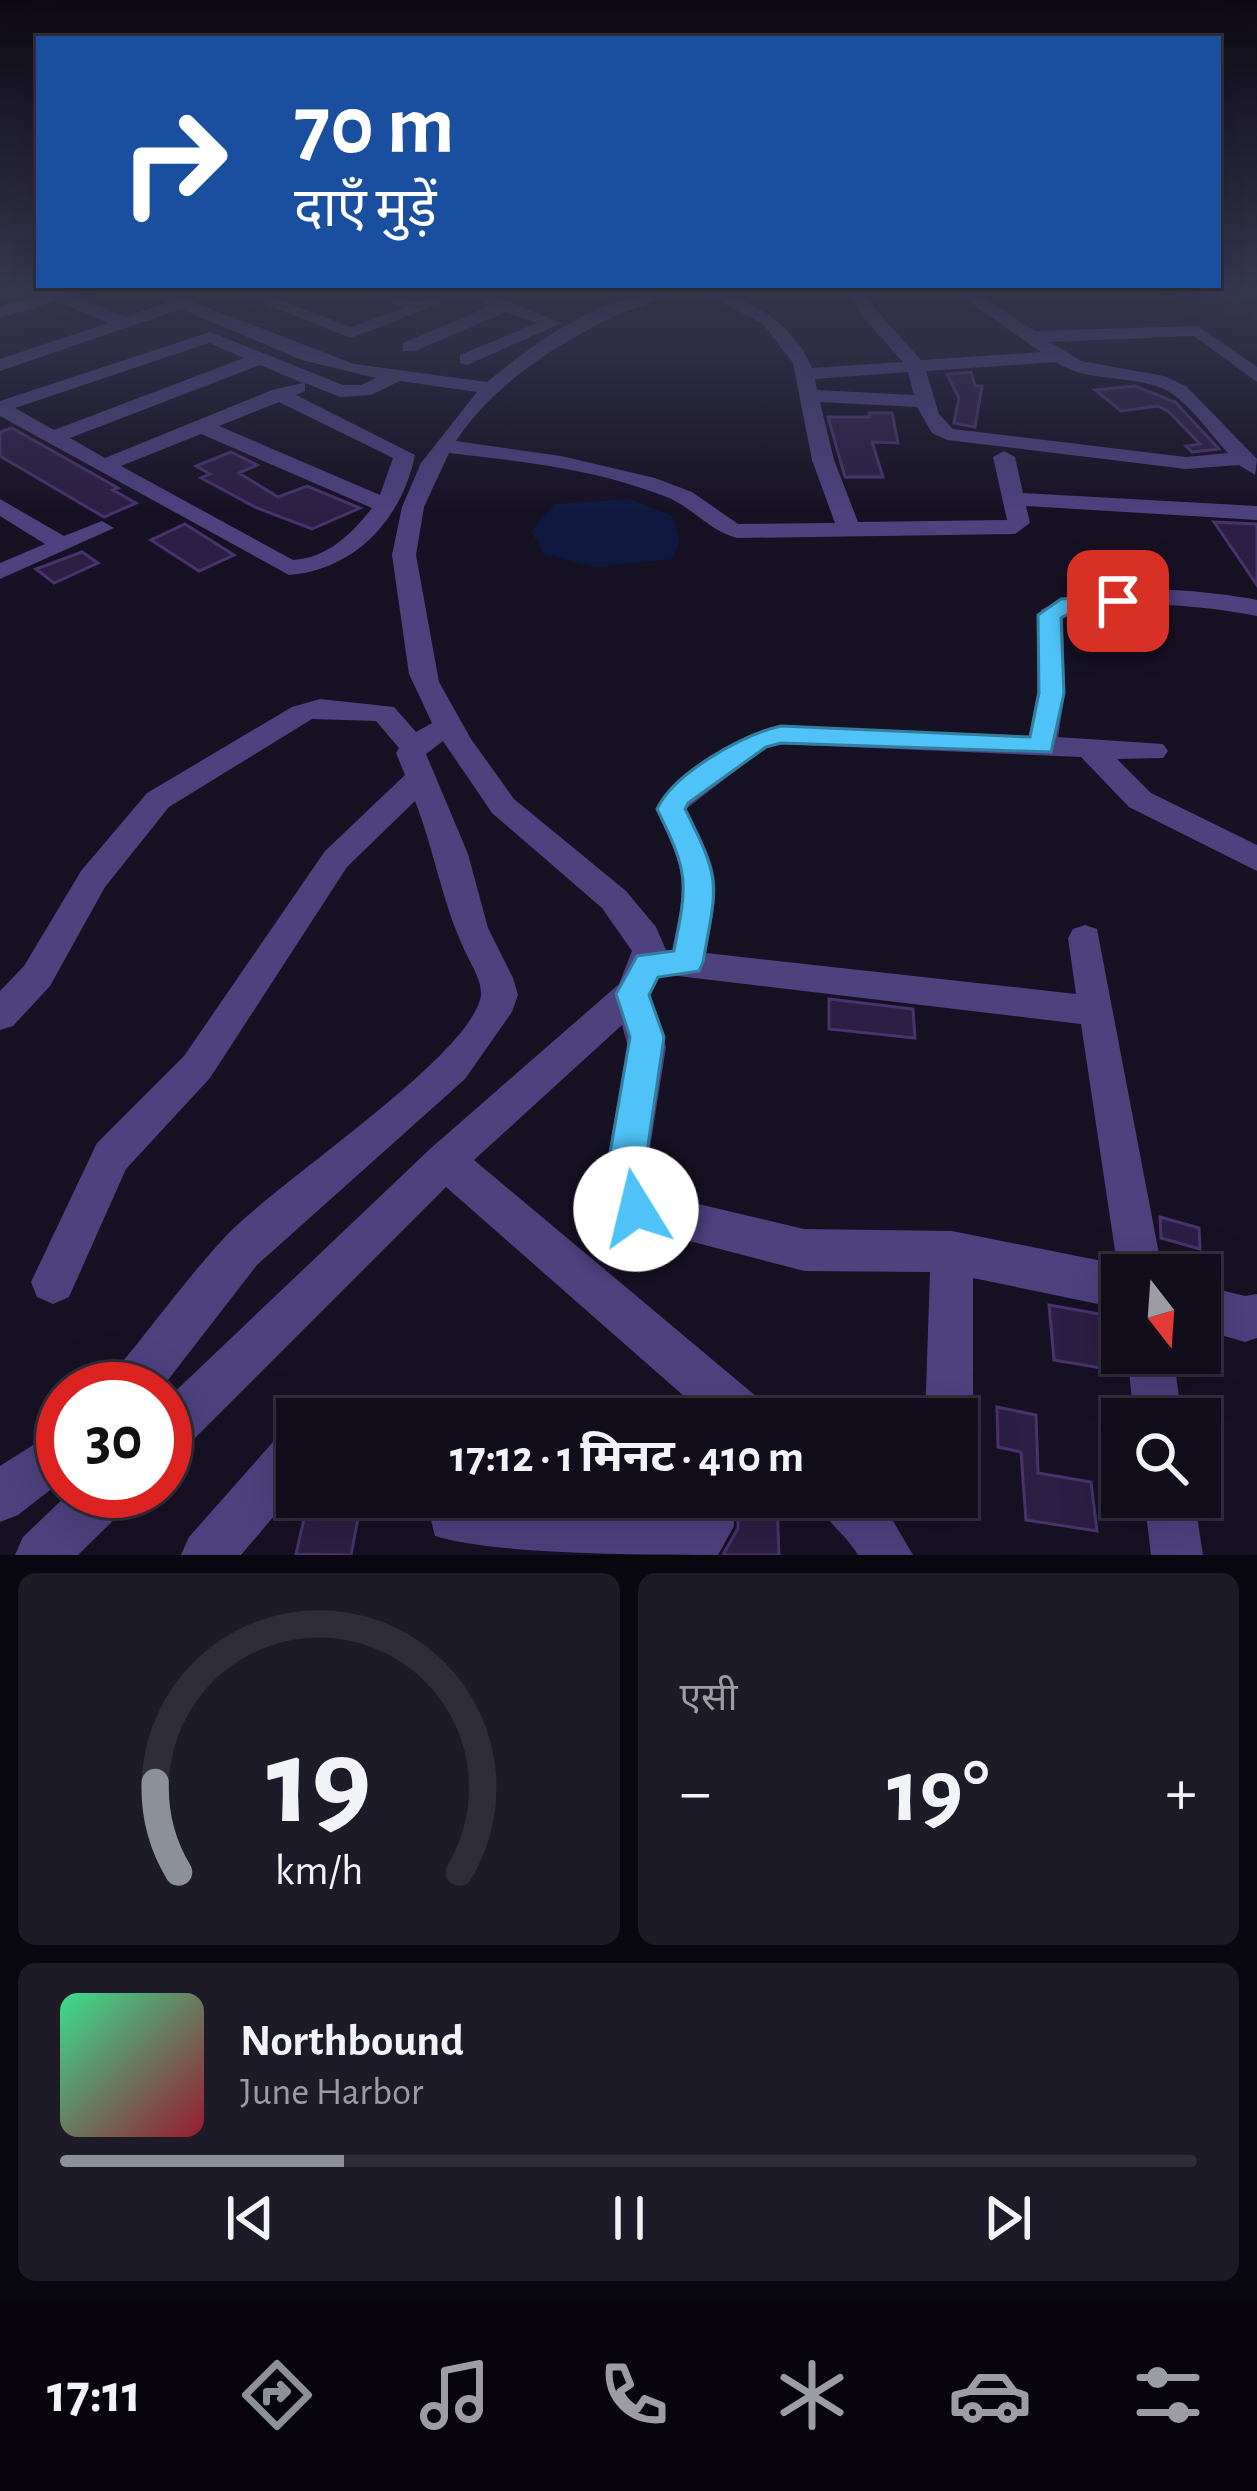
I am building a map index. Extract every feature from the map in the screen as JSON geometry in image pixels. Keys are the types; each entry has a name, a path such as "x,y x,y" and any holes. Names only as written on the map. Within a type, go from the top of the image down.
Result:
{"street":[{"path":"0,408 123,367"},
{"path":"54,437 239,367"},
{"path":"282,367 352,392 398,375"},
{"path":"358,367 492,388"},
{"path":"520,367 492,388 443,446 420,491 403,558 426,683 502,805 632,919 650,948 656,974 622,1202 804,1250 952,1252 1101,1282"},
{"path":"796,367 806,384 823,460 849,529"},
{"path":"806,384 933,367"},
{"path":"1082,367 1164,382 1179,390 1251,465"},
{"path":"916,368 933,424 958,437 1186,463 1251,465"},
{"path":"106,464 314,380"},
{"path":"806,384 926,402"},
{"path":"0,408 290,568 320,563 361,540 383,505 404,455 279,394"},
{"path":"201,426 383,505"},
{"path":"443,446 597,469 681,494 709,523 737,531 1002,529 1018,523 1004,457"},
{"path":"1013,500 1257,513"},
{"path":"0,506 62,545"},
{"path":"0,572 102,528"},
{"path":"1042,746 1051,693 1050,615 1056,608 1118,601 1224,602 1257,608"},
{"path":"0,1015 38,976 93,879 158,800 302,713 320,708 384,713 418,762 452,854 471,928 500,994 494,1012 452,1067 242,1250 153,1362"},
{"path":"53,1282 111,1156 197,1067 336,859 452,724"},
{"path":"192,1408 445,1161 656,974 702,885 697,860 671,809 676,797 758,740 828,734 1153,751"},
{"path":"1089,748 1140,800 1257,859"},
{"path":"1085,938 1138,1254"},
{"path":"656,974 1098,1011"},
{"path":"445,1161 722,1398"},
{"path":"949,1398 952,1252"},
{"path":"1221,1312 1245,1319 1257,1316"},
{"path":"0,1497 36,1470"},
{"path":"207,1555 276,1475"},
{"path":"54,1550 83,1518"},
{"path":"453,1518 697,1540 709,1526 709,1518"},
{"path":"865,1518 887,1555"},
{"path":"1172,1518 1177,1555"}],"water":[{"path":"630,499 672,516 680,540 672,559 595,567 544,554 531,531 555,504"}],"building":[{"path":"971,372 975,386 982,386 975,427 954,423 959,398 947,374"},
{"path":"1135,386 1175,402 1219,449 1192,452 1186,446 1200,444 1169,412 1158,406 1121,411 1095,390"},
{"path":"869,413 892,413 898,443 872,442 883,477 845,477 828,417 870,417"},
{"path":"12,428 136,503 104,517 0,456 0,432"},
{"path":"231,452 257,465 239,473 278,497 307,486 360,508 312,529 257,508 201,478 210,474 196,466"},
{"path":"1214,522 1257,524 1257,585"},
{"path":"185,524 234,555 199,571 151,540"},
{"path":"82,552 98,563 54,583 36,569"},
{"path":"829,999 913,1009 915,1038 829,1029"},
{"path":"1160,1217 1199,1228 1200,1249 1161,1238"},
{"path":"1049,1305 1101,1314 1101,1368 1054,1360"},
{"path":"997,1407 1036,1415 1038,1473 1091,1482 1097,1531 1026,1520 1021,1452 998,1447"},
{"path":"304,1518 358,1518 351,1555 296,1554"},
{"path":"738,1518 778,1518 779,1555 723,1555 738,1528"}],"route":[{"path":"636,1209 622,1202 622,1194 647,1037 632,994 648,964 687,962 702,885 697,860 671,809 676,797 758,740 781,735 1042,746 1051,693 1050,615 1069,604 1118,601"}]}
